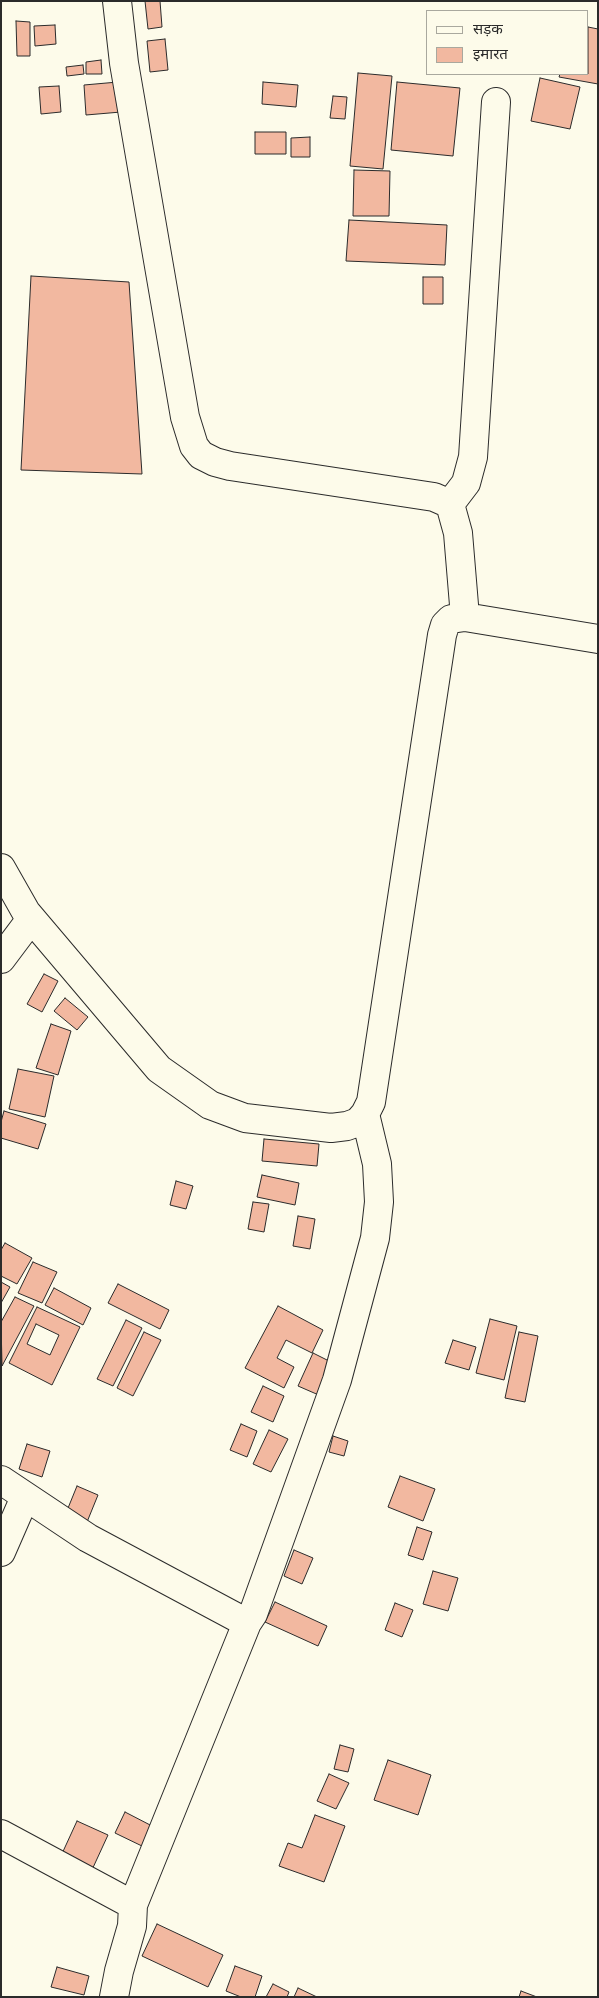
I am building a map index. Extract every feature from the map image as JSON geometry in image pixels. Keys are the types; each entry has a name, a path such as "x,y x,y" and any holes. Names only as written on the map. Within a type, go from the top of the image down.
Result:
{"street":[{"path":"117,1 124,63 189,434 194,446 201,455 215,462 230,466 434,497 450,504"},
{"path":"450,504 466,483 473,457 496,102"},
{"path":"450,504 458,533 465,617"},
{"path":"1,868 31,919 159,1069 210,1104 245,1118 330,1128 348,1126 358,1122 365,1114 371,1102 445,625 451,619 465,617 598,639"},
{"path":"1,959 31,919"},
{"path":"114,1997 119,1971 132,1926 133,1905 247,1623 253,1614 337,1380 366,1279 375,1238 379,1202 377,1164 365,1114"},
{"path":"1,1480 88,1538 247,1623"},
{"path":"1,1552 25,1497"},
{"path":"1,1834 133,1905"}],"building":[{"path":"145,1 160,1 162,27 148,29"},
{"path":"16,21 30,22 30,56 17,56"},
{"path":"55,25 56,44 35,46 34,26"},
{"path":"589,27 598,29 598,84 559,77 560,75 589,75"},
{"path":"165,39 168,70 150,72 147,41"},
{"path":"101,60 102,74 86,74 86,62"},
{"path":"83,65 84,74 67,76 66,67"},
{"path":"358,73 392,76 383,169 350,166"},
{"path":"540,78 580,87 570,129 531,121"},
{"path":"118,82 121,112 86,115 84,85"},
{"path":"263,82 298,85 296,107 262,104"},
{"path":"397,82 460,88 453,156 391,150"},
{"path":"59,86 61,112 41,114 39,87"},
{"path":"333,96 347,97 345,119 330,118"},
{"path":"255,132 286,132 286,154 255,154"},
{"path":"310,137 310,157 291,157 291,138"},
{"path":"354,170 390,171 389,216 353,216"},
{"path":"349,220 447,225 445,265 346,261"},
{"path":"31,276 129,282 142,474 21,470"},
{"path":"423,277 443,277 443,304 423,304"},
{"path":"44,974 58,981 42,1012 27,1004"},
{"path":"65,998 88,1017 77,1030 54,1011"},
{"path":"51,1024 71,1031 58,1075 36,1068"},
{"path":"18,1069 54,1076 45,1117 9,1109"},
{"path":"4,1111 46,1124 38,1149 1,1138 1,1122"},
{"path":"264,1139 319,1144 317,1166 262,1161"},
{"path":"262,1175 299,1183 295,1205 257,1197"},
{"path":"176,1181 193,1186 186,1209 170,1205"},
{"path":"253,1202 269,1204 264,1232 248,1229"},
{"path":"298,1216 315,1219 310,1249 293,1246"},
{"path":"5,1243 32,1258 17,1284 1,1276 1,1250"},
{"path":"33,1262 57,1272 42,1303 18,1293"},
{"path":"1,1282 10,1287 1,1303"},
{"path":"118,1284 169,1310 160,1329 108,1303"},
{"path":"54,1288 91,1308 83,1325 45,1305"},
{"path":"15,1297 34,1306 2,1366 1,1322"},
{"path":"278,1306 323,1330 312,1353 286,1340 277,1358 294,1367 284,1388 245,1368"},
{"path":"37,1307 80,1327 52,1385 9,1363","holes":["36,1324 59,1335 50,1355 27,1344"]},
{"path":"490,1319 517,1326 504,1380 476,1373"},
{"path":"126,1320 142,1328 113,1386 97,1379"},
{"path":"144,1332 161,1340 133,1396 117,1388"},
{"path":"519,1332 538,1336 525,1402 505,1398"},
{"path":"453,1340 476,1347 469,1370 445,1363"},
{"path":"313,1353 335,1364 321,1396 298,1386"},
{"path":"263,1386 284,1396 273,1422 251,1412"},
{"path":"241,1424 257,1431 247,1457 230,1450"},
{"path":"269,1430 288,1439 271,1472 253,1464"},
{"path":"333,1436 348,1441 344,1456 329,1452"},
{"path":"27,1444 50,1451 42,1477 19,1469"},
{"path":"400,1476 435,1489 423,1521 388,1507"},
{"path":"77,1486 98,1495 87,1522 66,1513"},
{"path":"417,1527 432,1532 423,1560 408,1555"},
{"path":"294,1550 313,1558 302,1584 284,1576"},
{"path":"433,1571 458,1578 448,1611 423,1604"},
{"path":"275,1602 327,1626 318,1646 265,1622"},
{"path":"395,1603 413,1610 402,1637 385,1630"},
{"path":"340,1745 354,1749 348,1772 334,1769"},
{"path":"388,1760 431,1775 418,1815 374,1800"},
{"path":"329,1774 349,1783 336,1809 317,1801"},
{"path":"125,1812 154,1827 144,1847 115,1833"},
{"path":"315,1815 345,1826 324,1882 279,1866 288,1843 302,1848"},
{"path":"77,1821 108,1835 91,1872 60,1858"},
{"path":"157,1924 223,1955 208,1987 142,1956"},
{"path":"235,1966 262,1976 255,1997 241,1997 226,1991"},
{"path":"57,1967 89,1976 84,1995 51,1987"},
{"path":"273,1984 289,1992 287,1997 266,1997"},
{"path":"298,1988 317,1997 294,1997"},
{"path":"521,1991 537,1997 519,1997"}]}
